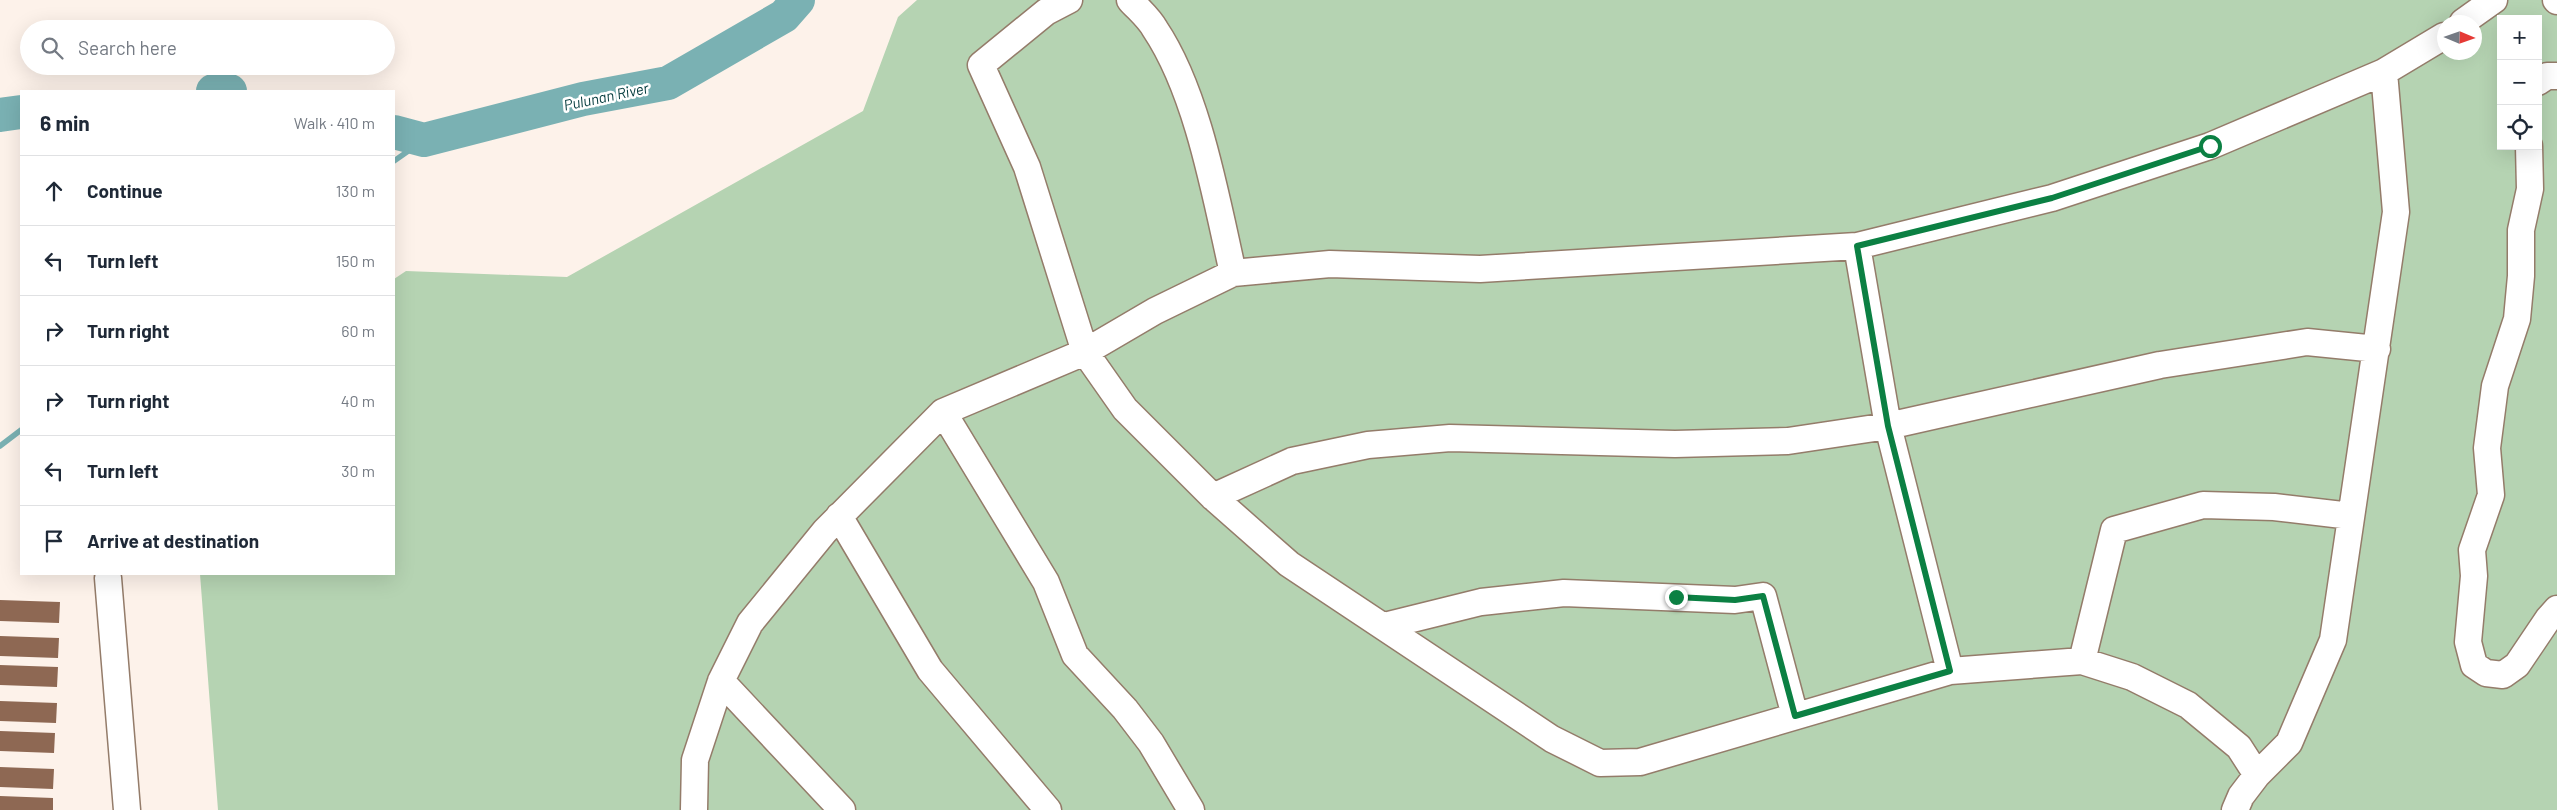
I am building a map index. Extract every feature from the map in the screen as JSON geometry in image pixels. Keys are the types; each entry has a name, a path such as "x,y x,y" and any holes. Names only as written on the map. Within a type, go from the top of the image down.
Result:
{"street":[{"path":"1069,0 1046,12 981,65 1027,167 1085,352 1126,409 1213,497 1289,564 1552,739 1600,763 1640,762 1950,671 2082,662 2132,677 2188,705 2239,747 2257,775"},
{"path":"1130,0 1155,28 1182,78 1209,169 1233,274"},
{"path":"2473,15 2494,0"},
{"path":"694,810 695,760 721,682 750,624 839,516 943,412 1085,352 1156,311 1233,274 1330,264 1480,269 1857,246 2052,198 2210,146 2384,72 2437,40"},
{"path":"2235,810 2241,796 2257,775 2289,743 2333,640 2396,212 2384,72"},
{"path":"2542,79 2547,76 2557,76"},
{"path":"2529,150 2530,189 2521,230 2521,276 2517,319 2496,386 2487,448 2491,495 2472,550 2474,576 2468,642 2474,665 2486,673 2503,675 2517,665 2548,619 2557,609"},
{"path":"1857,246 1888,426 1950,671"},
{"path":"1213,497 1292,461 1368,445 1450,438 1675,444 1788,440 1888,426 2160,364 2307,342 2377,349"},
{"path":"943,412 1046,582 1074,655 1125,709 1151,743 1191,810"},
{"path":"2082,662 2114,530 2203,504 2274,507 2350,516"},
{"path":"839,516 930,670 1048,810"},
{"path":"108,578 127,810"},
{"path":"1384,626 1481,602 1564,593 1735,600 1763,596 1795,716"},
{"path":"721,682 842,810"}],"green space":[{"path":"917,0 2557,0 2557,810 218,810 200,575 395,575 395,278 406,271 567,277 863,111 898,17"}],"building":[{"path":"0,600 60,602 59,623 0,621"},
{"path":"0,636 59,638 58,658 0,656"},
{"path":"0,665 58,667 57,687 0,685"},
{"path":"0,701 57,703 56,723 0,721"},
{"path":"0,731 55,733 54,753 0,751"},
{"path":"0,767 54,769 53,789 0,787"},
{"path":"0,796 53,798 53,810 0,810"}],"waterway":[{"name":"Pulunan River","path":"395,132 424,140 583,99 668,83 784,16 798,0"},
{"name":"Pulunan River","path":"0,115 20,112"},
{"path":"395,160 424,140"},
{"path":"0,446 20,431"}],"route":[{"path":"1676,597 1735,600 1763,596 1795,716 1950,671 1888,426 1857,246 2052,198 2210,146"}]}
